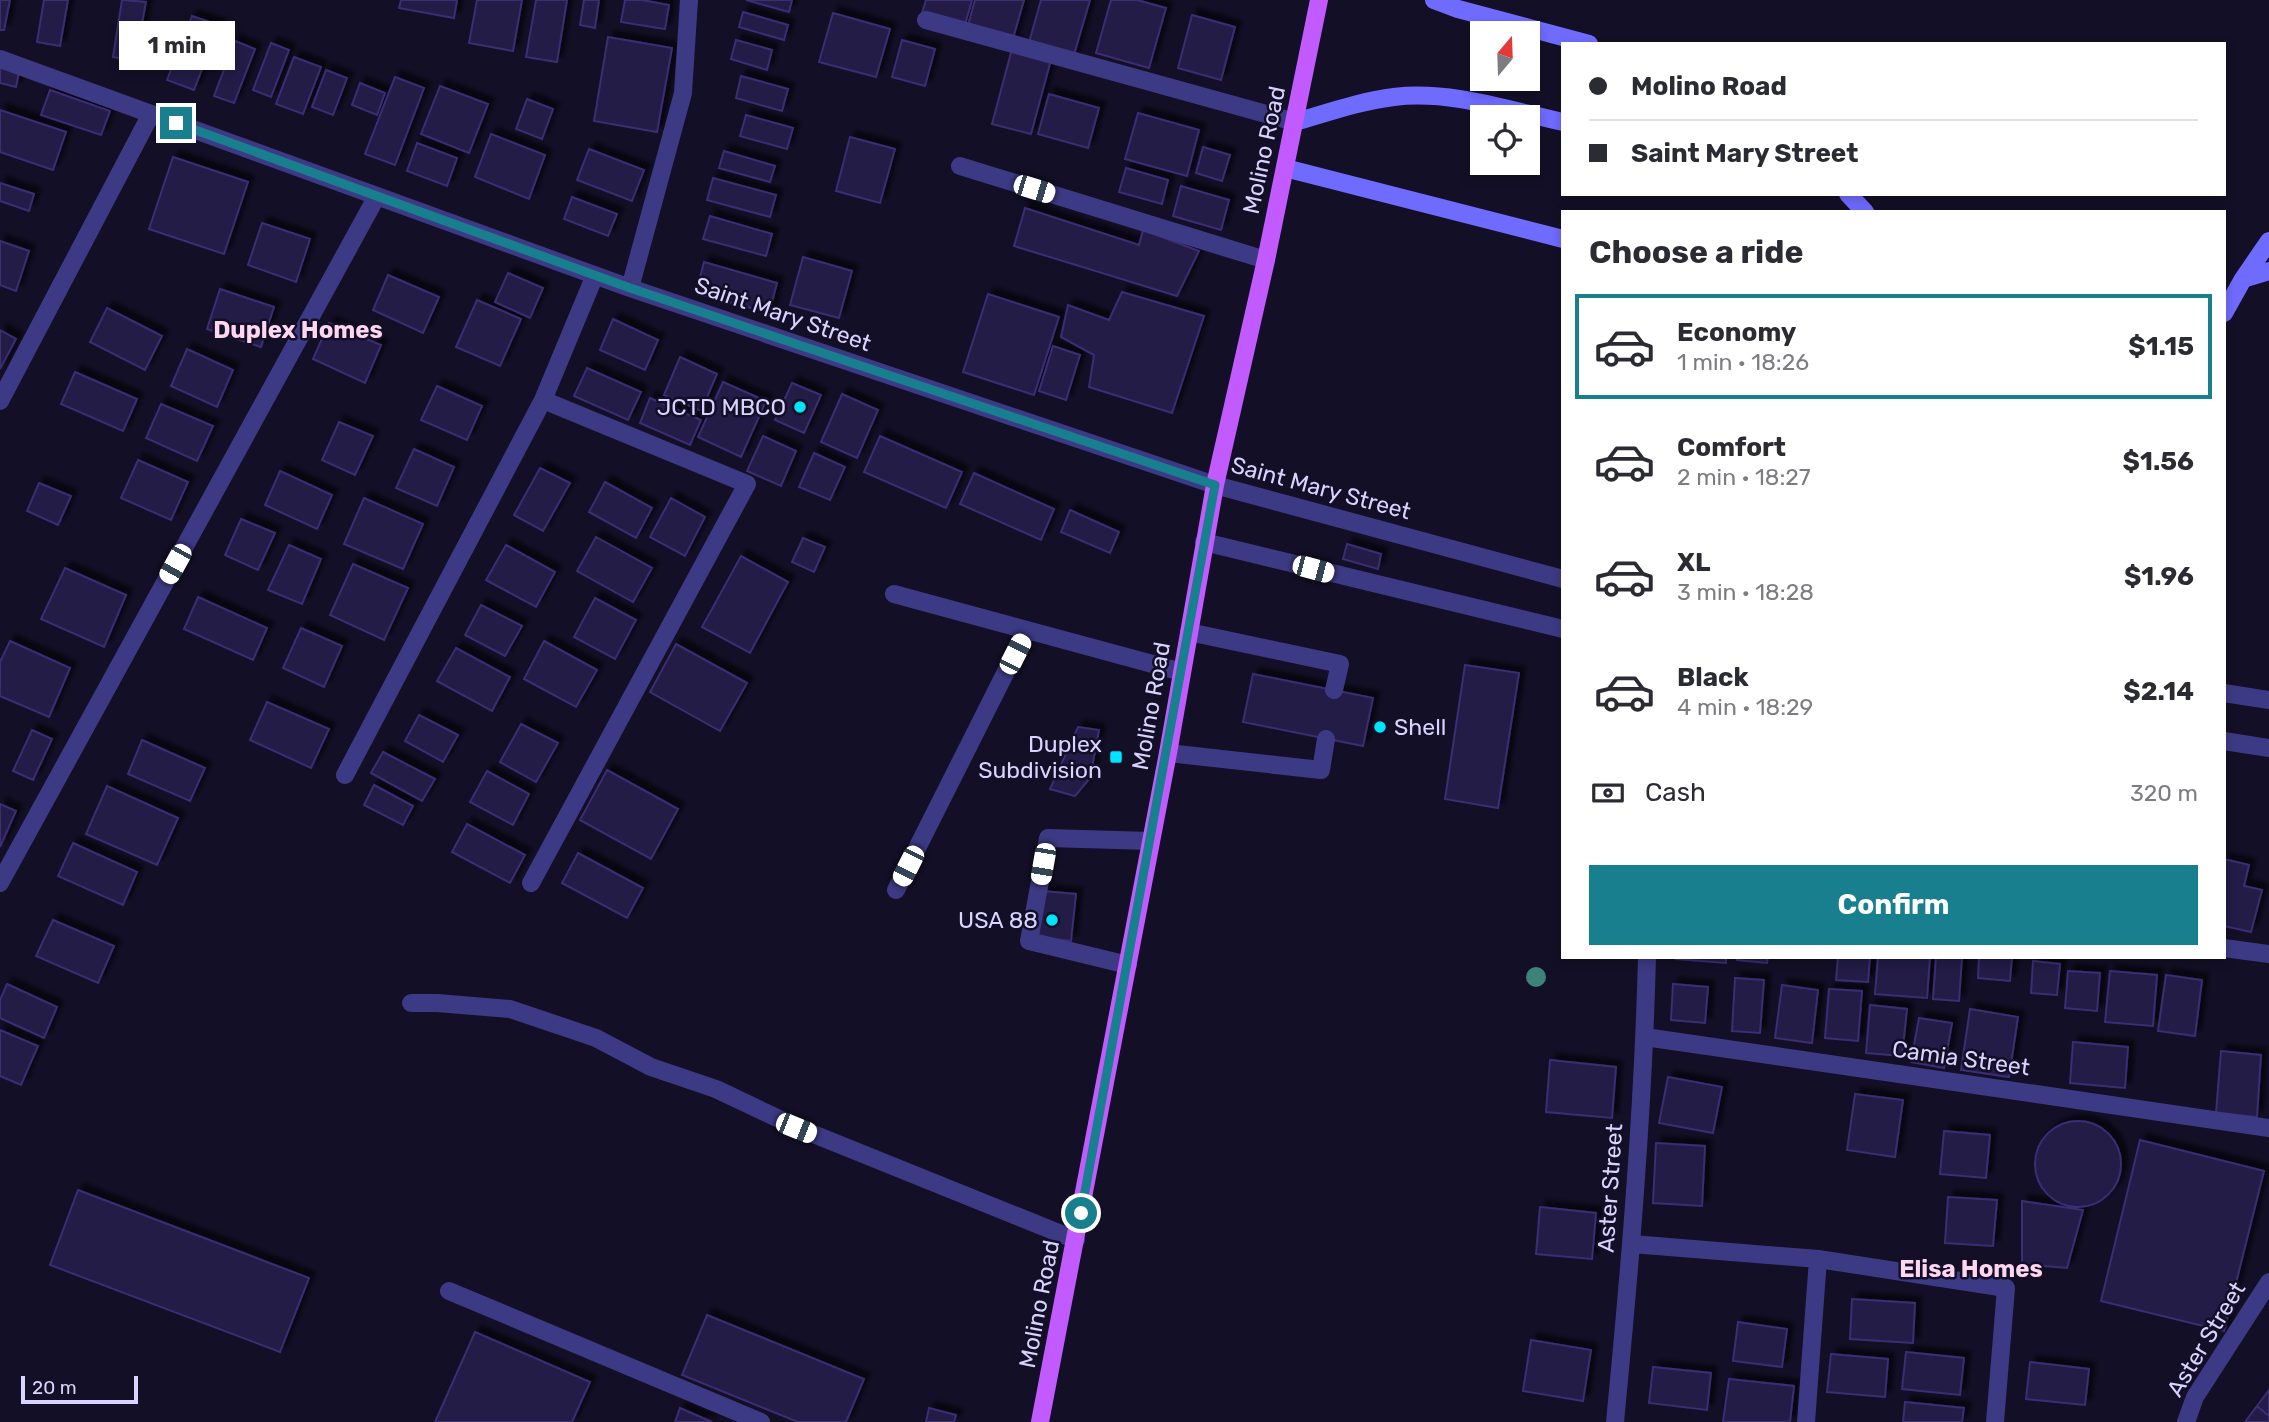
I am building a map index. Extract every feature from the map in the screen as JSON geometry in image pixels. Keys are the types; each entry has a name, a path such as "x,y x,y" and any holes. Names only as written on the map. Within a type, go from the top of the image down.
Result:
{"main road":[{"name":"Molino Road","path":"1040,1422 1128,965 1215,485 1266,260 1319,0"},
{"path":"1434,0 1582,42"},
{"path":"1295,122 1370,100 1427,95 1462,99 1561,122"},
{"path":"1285,167 1561,238"},
{"path":"1850,196 1863,210"},
{"path":"2226,309 2269,241"},
{"path":"2243,279 2269,271"}],"street":[{"path":"630,288 682,93 689,0"},
{"path":"926,20 1295,122"},
{"name":"Saint Mary Street","path":"0,59 630,288 1215,485 1561,578"},
{"path":"0,401 151,114"},
{"path":"960,166 1266,260"},
{"path":"0,883 377,196"},
{"path":"345,775 543,400 595,275"},
{"path":"531,883 747,484 543,400"},
{"path":"1204,542 1561,629"},
{"path":"894,594 1182,672"},
{"path":"896,890 1027,630"},
{"path":"1189,632 1339,664 1335,690"},
{"path":"2226,693 2269,700"},
{"path":"1167,753 1321,770 1326,739"},
{"path":"2226,741 2269,748"},
{"path":"1128,965 1029,941 1048,838 1151,841"},
{"path":"2226,948 2269,954"},
{"name":"Aster Street","path":"1615,1422 1632,1244 1645,1037 1647,959"},
{"path":"411,1003 510,1009 596,1038 651,1067 716,1089 796,1128 1076,1240"},
{"name":"Camia Street","path":"1645,1037 2269,1128"},
{"path":"1632,1244 1818,1259 2006,1288 1995,1422"},
{"path":"1806,1422 1818,1259"},
{"name":"Aster Street","path":"2186,1422 2195,1397 2269,1282"},
{"path":"449,1291 761,1422"}],"building":[{"path":"0,0 10,0 4,30 0,30"},
{"path":"44,0 68,0 60,46 37,42"},
{"path":"122,0 146,2 135,61 113,57"},
{"path":"401,0 457,0 454,18 399,8"},
{"path":"477,0 522,0 513,51 469,43"},
{"path":"536,0 567,0 557,62 526,57"},
{"path":"584,0 599,0 595,28 580,25"},
{"path":"625,0 669,5 665,29 621,22"},
{"path":"746,0 792,0 789,12"},
{"path":"926,0 972,0 964,28 921,16"},
{"path":"975,0 1024,0 1012,42 967,29"},
{"path":"1041,0 1090,0 1073,58 1028,46"},
{"path":"1111,0 1137,0 1166,8 1149,68 1096,53"},
{"path":"743,12 788,25 784,40 739,27"},
{"path":"833,13 890,29 876,77 819,62"},
{"path":"1192,15 1235,27 1221,80 1178,68"},
{"path":"192,16 219,25 194,90 167,80"},
{"path":"608,37 672,48 657,132 594,121"},
{"path":"736,40 772,50 767,70 731,59"},
{"path":"902,40 935,49 925,86 892,77"},
{"path":"235,41 255,49 234,103 214,96"},
{"path":"271,43 289,50 271,97 253,90"},
{"path":"1013,45 1052,56 1031,134 992,124"},
{"path":"294,57 321,67 303,114 276,104"},
{"path":"0,63 20,67 16,87 0,83"},
{"path":"326,70 347,78 333,115 312,107"},
{"path":"741,76 788,89 782,111 736,98"},
{"path":"395,77 424,88 395,165 365,154"},
{"path":"360,83 385,93 377,115 352,105"},
{"path":"440,86 488,104 469,153 421,134"},
{"path":"50,90 110,111 101,135 41,115"},
{"path":"1049,94 1099,108 1088,148 1038,134"},
{"path":"527,99 553,109 542,139 516,129"},
{"path":"0,110 66,132 53,170 0,152"},
{"path":"1138,113 1199,130 1187,176 1125,159"},
{"path":"746,115 793,128 787,149 740,136"},
{"path":"491,134 545,155 529,199 475,177"},
{"path":"850,137 895,149 880,203 836,191"},
{"path":"417,143 457,158 447,186 407,171"},
{"path":"1203,147 1230,155 1222,181 1196,173"},
{"path":"589,149 644,170 632,201 577,180"},
{"path":"724,151 775,166 770,182 719,168"},
{"path":"173,157 248,182 224,254 149,229"},
{"path":"1126,168 1168,180 1162,204 1119,192"},
{"path":"713,178 776,195 770,217 707,200"},
{"path":"0,183 34,194 29,211 0,201"},
{"path":"1181,186 1229,200 1221,230 1173,216"},
{"path":"572,197 617,214 608,236 564,219"},
{"path":"1025,208 1139,245 1143,230 1199,251 1177,296 1014,246"},
{"path":"710,216 772,234 766,256 703,239"},
{"path":"262,223 310,239 296,282 248,265"},
{"path":"0,241 29,251 16,291 0,285"},
{"path":"803,257 852,271 839,318 790,305"},
{"path":"704,262 777,283 769,313 696,293"},
{"path":"508,273 543,288 530,318 495,302"},
{"path":"388,275 439,297 423,333 373,310"},
{"path":"220,289 274,307 261,347 207,329"},
{"path":"1122,292 1204,316 1172,413 1089,387 1094,355 1061,337 1068,305 1109,320"},
{"path":"988,294 1059,317 1034,395 963,372"},
{"path":"477,300 521,319 500,366 456,347"},
{"path":"107,308 162,336 145,370 90,342"},
{"path":"613,319 658,340 645,370 600,350"},
{"path":"329,323 381,345 365,383 313,359"},
{"path":"0,330 16,339 0,369"},
{"path":"1053,346 1080,355 1066,400 1039,391"},
{"path":"187,349 233,370 217,407 171,386"},
{"path":"680,357 717,374 701,411 664,395"},
{"path":"587,368 641,392 628,420 574,396"},
{"path":"75,372 137,399 123,431 61,404"},
{"path":"723,382 766,401 741,457 698,437"},
{"path":"792,383 821,395 804,433 775,420"},
{"path":"437,386 482,406 467,440 421,420"},
{"path":"842,394 878,410 857,458 821,442"},
{"path":"650,398 701,420 690,445 640,423"},
{"path":"161,404 213,426 197,461 146,438"},
{"path":"339,422 373,436 355,475 322,460"},
{"path":"763,436 796,451 781,486 747,471"},
{"path":"880,436 962,472 946,508 864,472"},
{"path":"414,449 454,467 437,506 396,488"},
{"path":"814,453 845,467 830,500 799,487"},
{"path":"138,460 188,482 171,520 121,498"},
{"path":"540,468 570,483 543,531 514,515"},
{"path":"280,471 332,495 317,529 265,505"},
{"path":"974,473 1054,509 1041,540 960,504"},
{"path":"605,482 652,508 636,538 589,512"},
{"path":"39,483 71,496 58,525 27,511"},
{"path":"364,498 423,524 403,569 344,544"},
{"path":"671,498 705,517 685,556 650,537"},
{"path":"1070,510 1119,532 1110,553 1061,532"},
{"path":"241,519 275,533 258,570 225,555"},
{"path":"596,537 652,568 633,602 577,571"},
{"path":"803,538 825,547 814,572 792,562"},
{"path":"1347,544 1381,554 1378,569 1343,559"},
{"path":"289,545 321,559 302,604 268,590"},
{"path":"506,545 555,572 536,607 486,580"},
{"path":"741,556 788,582 750,653 702,627"},
{"path":"353,564 408,588 384,640 330,615"},
{"path":"65,568 126,595 104,647 41,619"},
{"path":"198,597 267,628 253,660 184,629"},
{"path":"595,598 636,620 615,659 574,637"},
{"path":"481,605 522,626 505,656 465,635"},
{"path":"301,628 342,646 324,687 283,668"},
{"path":"10,641 70,668 49,717 0,696 0,662"},
{"path":"544,641 597,670 576,707 524,679"},
{"path":"676,644 747,683 720,731 650,692"},
{"path":"456,648 510,677 492,711 437,681"},
{"path":"1465,665 1519,673 1498,808 1445,799"},
{"path":"1253,674 1373,698 1363,746 1243,722"},
{"path":"267,702 329,729 311,768 250,740"},
{"path":"419,715 458,735 443,762 405,741"},
{"path":"521,724 558,743 536,782 500,762"},
{"path":"1078,727 1099,730 1090,778 1075,796 1050,789"},
{"path":"32,730 52,739 33,780 13,771"},
{"path":"142,740 205,768 190,801 128,774"},
{"path":"383,752 435,779 422,801 371,773"},
{"path":"607,770 678,809 651,859 580,820"},
{"path":"487,771 529,794 513,825 470,802"},
{"path":"374,785 413,806 403,825 364,805"},
{"path":"107,786 178,818 157,865 86,834"},
{"path":"0,804 16,811 0,847"},
{"path":"467,824 525,855 510,883 452,852"},
{"path":"73,843 137,872 123,905 58,876"},
{"path":"578,853 643,888 627,918 562,883"},
{"path":"2226,859 2249,865 2244,886 2262,890 2251,932 2226,926"},
{"path":"1042,891 1076,894 1071,941 1037,937"},
{"path":"53,920 114,946 98,983 36,956"},
{"path":"1676,959 1726,959 1726,963"},
{"path":"1737,959 1768,959 1767,963"},
{"path":"1838,959 1870,959 1868,982 1836,980"},
{"path":"1878,959 1930,959 1927,998 1875,994"},
{"path":"1936,959 1962,959 1959,1001 1933,999"},
{"path":"1979,959 2012,959 2010,981 1978,978"},
{"path":"2033,961 2060,964 2057,995 2031,993"},
{"path":"2068,971 2100,973 2097,1011 2065,1008"},
{"path":"2110,971 2157,975 2153,1026 2105,1022"},
{"path":"2166,975 2202,980 2195,1036 2158,1031"},
{"path":"1735,978 1764,980 1760,1033 1732,1031"},
{"path":"7,984 57,1007 44,1038 0,1018 0,1000"},
{"path":"1673,984 1708,987 1705,1023 1671,1020"},
{"path":"1782,985 1818,990 1812,1043 1775,1038"},
{"path":"1829,989 1862,991 1858,1041 1825,1038"},
{"path":"1870,1005 1907,1009 1902,1056 1866,1053"},
{"path":"1970,1009 2018,1017 2009,1077 1961,1070"},
{"path":"1919,1018 1952,1023 1944,1068 1911,1062"},
{"path":"0,1030 38,1046 21,1085 0,1076"},
{"path":"2073,1042 2128,1047 2125,1088 2070,1083"},
{"path":"2221,1051 2261,1055 2257,1117 2216,1113"},
{"path":"1550,1060 1616,1067 1612,1118 1546,1112"},
{"path":"1668,1077 1722,1087 1713,1133 1659,1123"},
{"path":"1855,1094 1903,1100 1895,1157 1847,1150"},
{"path":"2078,1121 2094,1125 2108,1134 2117,1148 2121,1164 2117,1180 2108,1194 2094,1203 2078,1207 2062,1203 2048,1194 2039,1180 2035,1164 2039,1148 2048,1134 2062,1125"},
{"path":"1944,1131 1990,1135 1986,1178 1940,1174"},
{"path":"2140,1140 2264,1171 2224,1331 2101,1301"},
{"path":"1656,1143 1705,1146 1702,1206 1653,1203"},
{"path":"78,1190 309,1278 280,1352 50,1265"},
{"path":"1948,1197 1997,1200 1993,1246 1945,1243"},
{"path":"2022,1201 2083,1210 2067,1268 2022,1264"},
{"path":"1540,1207 1596,1213 1592,1259 1536,1254"},
{"path":"1852,1299 1915,1303 1913,1343 1850,1339"},
{"path":"707,1315 864,1379 846,1422 798,1422 682,1375"},
{"path":"1738,1322 1787,1329 1782,1367 1733,1361"},
{"path":"475,1332 590,1382 572,1422 435,1422"},
{"path":"1531,1340 1591,1350 1583,1401 1523,1391"},
{"path":"1906,1352 1964,1358 1960,1395 1902,1389"},
{"path":"1831,1354 1888,1359 1885,1397 1827,1392"},
{"path":"2030,1362 2089,1369 2085,1405 2026,1399"},
{"path":"1653,1367 1711,1373 1707,1410 1649,1403"},
{"path":"1729,1379 1794,1386 1790,1422 1723,1422"},
{"path":"2269,1390 2269,1416 2257,1406"},
{"path":"1905,1402 1964,1408 1962,1422 1903,1422"},
{"path":"2257,1406 2269,1416 2269,1422 2245,1422"},
{"path":"680,1408 712,1422 675,1422"},
{"path":"929,1408 956,1415 954,1422 926,1422"}],"place":[{"name":"JCTD MBCO","path":"800,407"},
{"name":"Shell","path":"1380,727"},
{"name":"Duplex Subdivision","path":"1116,757"},
{"name":"USA 88","path":"1052,920"}],"district":[{"name":"Duplex Homes","path":"298,330"},
{"name":"Elisa Homes","path":"1971,1269"}],"route":[{"path":"176,123 630,288 1215,485 1081,1213"}]}
